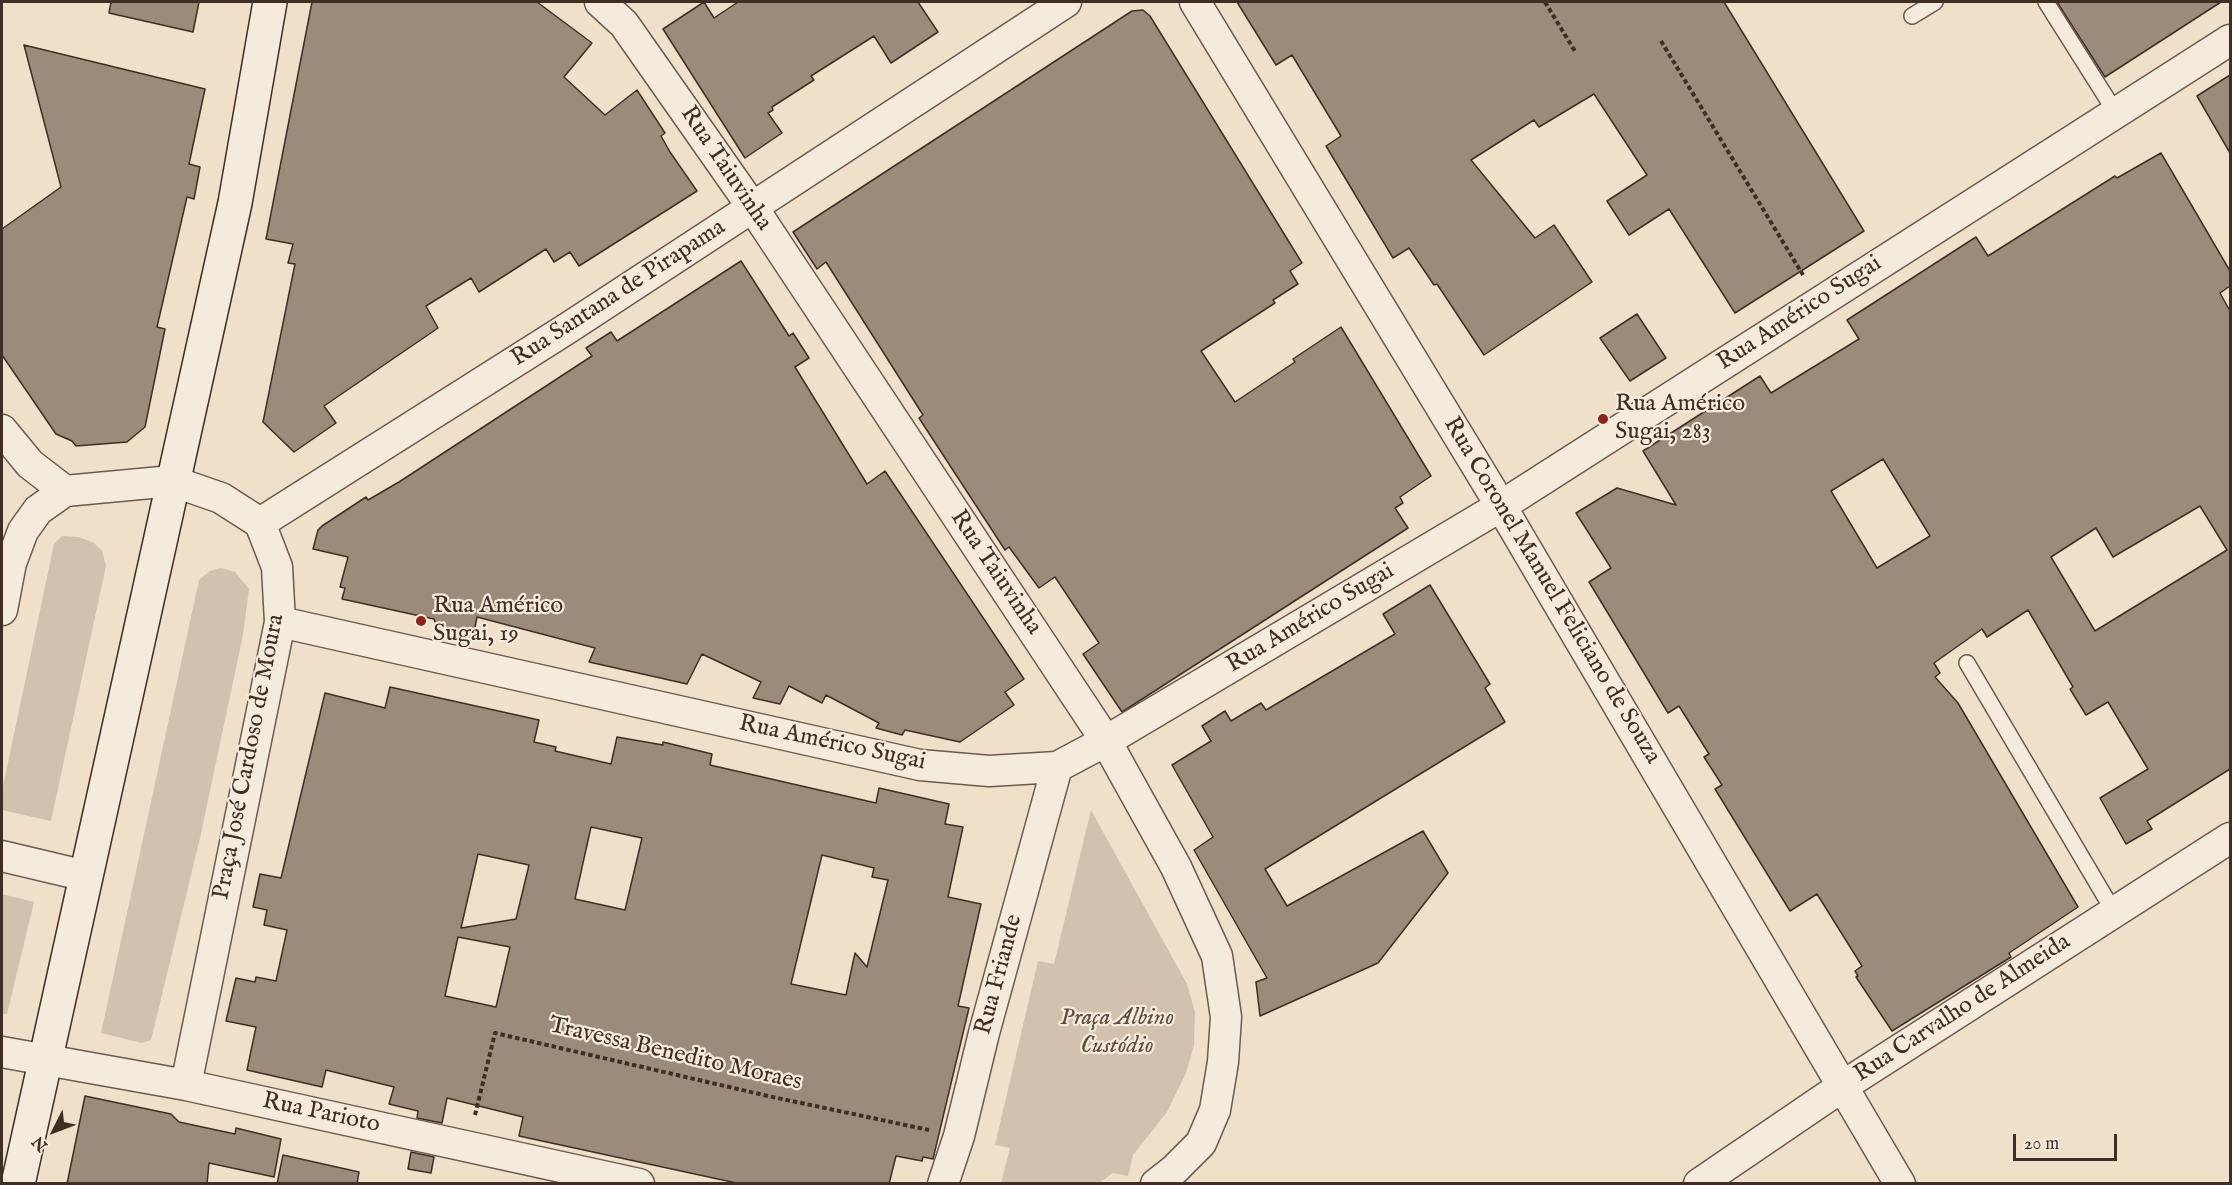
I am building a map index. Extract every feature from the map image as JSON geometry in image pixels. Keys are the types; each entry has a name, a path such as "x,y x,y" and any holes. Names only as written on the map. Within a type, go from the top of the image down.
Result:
{"street":[{"path":"18,1184 235,203 270,2"},
{"name":"Rua Taiuvinha","path":"600,2 624,24 753,208 1106,741 1176,867 1217,956 1226,1017 1223,1062 1215,1110 1201,1143 1156,1184"},
{"name":"Rua Santana de Pirapama","path":"260,522 753,208 1066,2"},
{"name":"Rua Coronel Manuel Feliciano de Souza","path":"1196,2 1501,506 1900,1184"},
{"name":"Rua Américo Sugai","path":"280,621 921,765 989,771 1057,767 1106,741 1501,506 2230,40"},
{"path":"2,430 30,464 65,491"},
{"path":"2,610 6,562 38,510 65,491 172,481 221,498 260,522"},
{"name":"Praça José Cardoso de Moura","path":"186,1085 280,621 277,567 260,522"},
{"name":"Rua Friande","path":"943,1184 959,1136 984,1033 1057,767"},
{"name":"Rua Carvalho de Almeida","path":"1699,1184 1843,1086 2230,838"},
{"path":"2,856 86,876"},
{"name":"Rua Parioto","path":"2,1052 186,1085 639,1184"}],"lane":[{"path":"1912,16 1935,2"},
{"path":"2046,2 2116,113"},
{"path":"1968,663 2114,912"}],"path":[{"path":"1545,2 1575,53"},
{"path":"1661,41 1819,301"},
{"name":"Travessa Benedito Moraes","path":"468,1145 495,1033 768,1096 959,1136"}],"green space":[{"path":"62,536 79,537 94,543 102,551 106,566 51,821 2,810 2,791 54,544"},
{"path":"221,568 235,572 249,589 243,635 200,838 151,1040 141,1043 101,1033 199,580 210,571"},
{"name":"Praça Albino Custódio","path":"1091,810 1187,984 1195,1012 1194,1045 1186,1073 1167,1112 1133,1155 1128,1176 1113,1173 1099,1183 1001,1183 1010,1148 995,1145 1038,961 1054,964"},
{"path":"2,894 34,902 7,1014 2,1014"}],"building":[{"path":"111,2 199,2 193,32 109,13"},
{"path":"312,2 537,2 592,43 564,77 605,115 637,90 665,133 661,136 670,152 697,191 579,266 570,252 554,262 546,249 479,292 471,278 426,306 438,328 324,406 336,423 294,452 263,422 295,264 288,263 293,244 266,239"},
{"path":"704,2 714,18 738,2 918,2 938,32 891,63 874,36 811,76 814,80 772,107 773,110 768,113 782,133 745,158 663,29"},
{"path":"1237,2 1724,2 1864,231 1735,313 1669,209 1629,235 1607,201 1647,175 1594,94 1539,127 1534,120 1471,160 1535,238 1554,225 1592,282 1484,355 1437,284 1434,285 1409,248 1393,258 1326,146 1341,136 1292,55 1276,65"},
{"path":"2057,2 2221,2 2105,77"},
{"path":"1143,10 1150,16 1302,263 1290,271 1298,284 1273,300 1275,303 1201,351 1235,402 1295,362 1293,359 1341,327 1431,476 1400,497 1403,503 1395,508 1408,528 1122,712 1083,654 1099,643 1055,577 1039,588 1009,547 1005,550 919,418 923,415 826,262 817,269 793,232 1132,11"},
{"path":"24,45 205,89 189,164 200,167 194,199 187,197 157,327 165,329 145,427 127,442 76,446 72,441 56,434 2,355 2,229 61,187"},
{"path":"2230,75 2230,153 2197,96"},
{"path":"2161,153 2230,271 2230,286 2220,293 2230,311 2230,769 2147,821 2152,829 2126,844 2100,798 2148,769 2108,702 2086,715 2070,689 2073,687 2028,610 1987,637 1982,629 1934,663 1940,673 1935,677 1958,703 2078,907 2009,953 2011,957 1892,1031 1856,977 1858,976 1855,971 1862,966 1817,894 1790,911 1715,789 1722,785 1704,757 1709,754 1679,706 1668,713 1589,582 1611,568 1576,513 1617,488 1676,505 1643,451 1760,376 1771,393 1859,339 1847,320 1976,237 1988,256 2115,176 2117,178","holes":["1883,459 1930,536 1877,568 1831,491","2200,506 2227,550 2095,631 2051,557 2096,528 2113,557"]},
{"path":"741,261 789,336 793,333 809,358 795,367 867,484 885,471 1024,679 1005,692 1014,705 960,742 905,730 902,735 876,728 879,723 826,695 822,703 789,686 780,704 753,698 761,682 702,654 687,684 589,662 595,648 477,617 473,638 438,630 434,619 342,599 345,588 340,587 348,557 313,549 318,530 322,526 366,497 368,500 399,482 592,356 586,348 611,332 617,341"},
{"path":"1637,314 1666,358 1630,381 1600,338"},
{"path":"1430,585 1490,684 1485,688 1505,722 1265,869 1287,906 1423,831 1448,873 1378,963 1260,1016 1256,982 1267,978 1194,850 1213,837 1172,765 1211,741 1202,726 1225,711 1231,721 1261,703 1266,710 1395,634 1383,614"},
{"path":"390,687 539,720 534,742 556,747 555,751 611,764 617,737 663,745 663,742 712,754 710,765 876,803 879,788 949,804 945,824 963,827 948,897 981,904 958,1006 969,1008 933,1159 923,1157 922,1161 896,1156 889,1184 741,1184 519,1136 523,1117 447,1098 442,1123 417,1118 418,1111 389,1104 394,1087 326,1070 322,1087 247,1070 256,1027 226,1021 236,978 255,982 256,977 276,981 287,930 264,925 267,910 253,907 260,874 281,878 325,693 385,708","holes":["591,827 642,838 625,910 575,899","478,854 529,865 516,919 461,928","822,855 874,868 872,877 888,880 867,967 855,953 846,995 791,984","458,937 510,947 496,1007 445,996"]},
{"path":"85,1096 171,1114 179,1122 235,1134 236,1128 281,1139 274,1177 209,1163 207,1184 67,1184"},
{"path":"411,1152 434,1157 431,1173 408,1169"},
{"path":"283,1155 359,1172 357,1184 277,1184"}],"place":[{"name":"Rua Américo Sugai, 283","path":"1603,419"},
{"name":"Rua Américo Sugai, 19","path":"421,621"}]}
